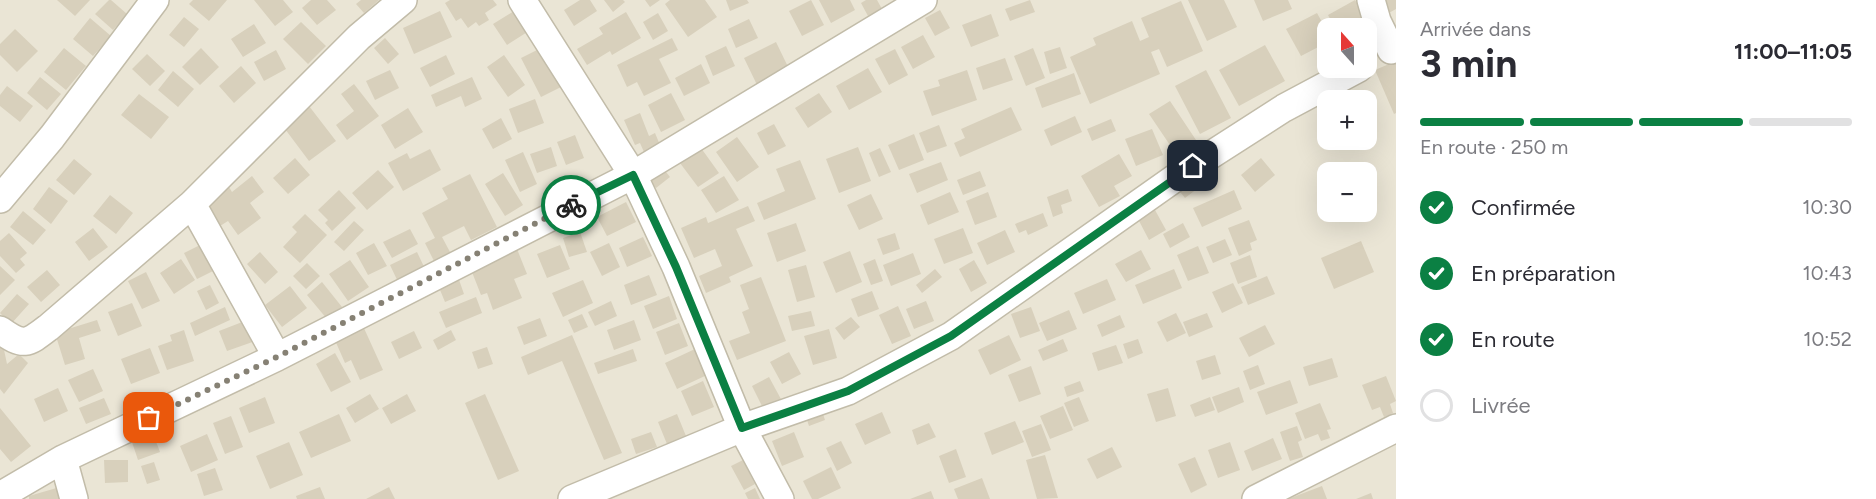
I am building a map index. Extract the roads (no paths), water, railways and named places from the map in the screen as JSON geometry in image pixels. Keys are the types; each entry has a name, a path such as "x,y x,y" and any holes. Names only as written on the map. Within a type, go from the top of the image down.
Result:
{"street":[{"path":"0,199 52,136 155,0"},
{"path":"0,330 16,342 27,342 36,338 192,204 359,37 403,0"},
{"path":"522,0 633,175 676,267 742,428 780,499"},
{"path":"0,496 63,459 277,357 633,175 922,0"},
{"path":"1371,0 1377,21 1394,49 1377,58"},
{"path":"572,499 742,428 848,391 951,336 1175,178 1284,108 1340,78"},
{"path":"192,204 277,357"},
{"path":"1256,499 1396,429"},
{"path":"63,459 74,499"}]}
